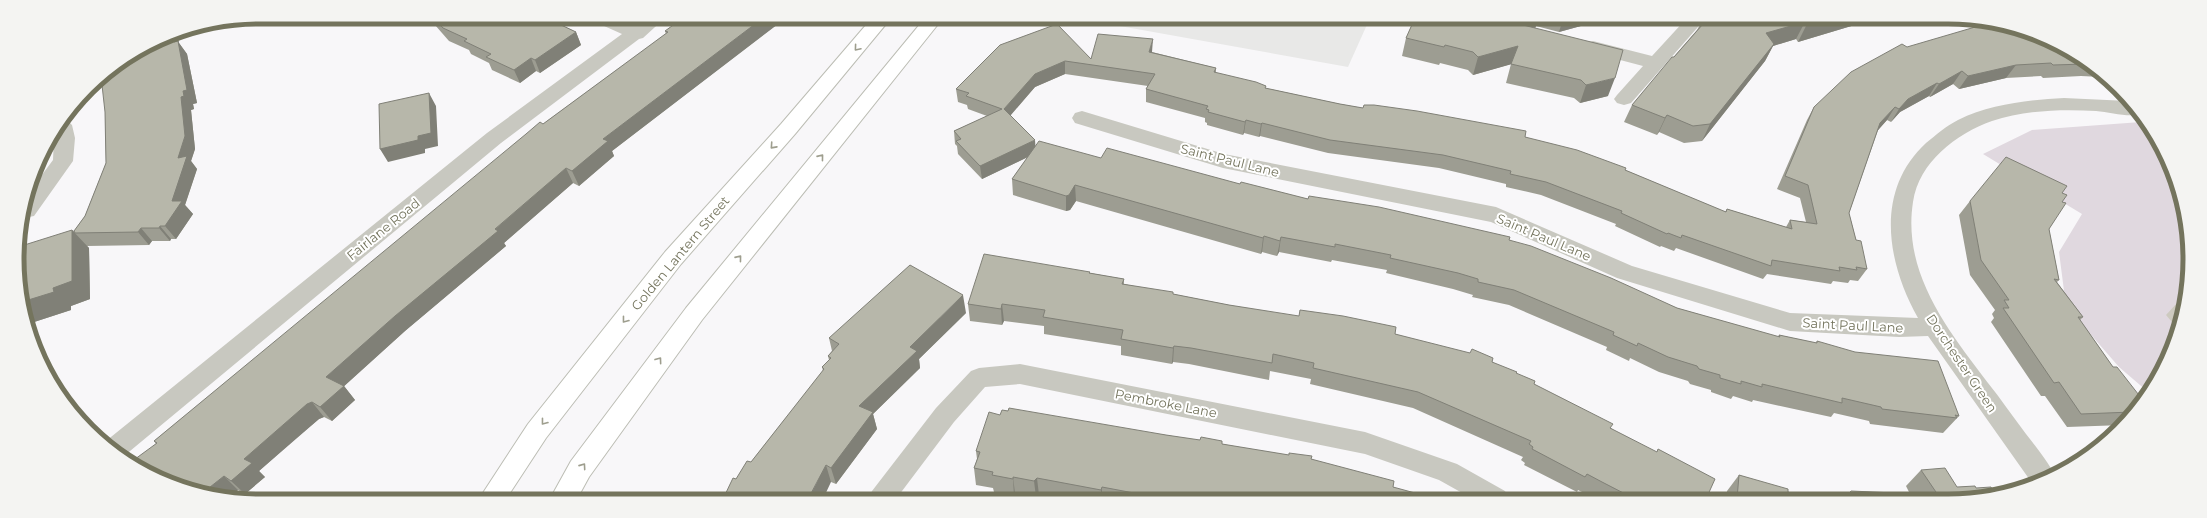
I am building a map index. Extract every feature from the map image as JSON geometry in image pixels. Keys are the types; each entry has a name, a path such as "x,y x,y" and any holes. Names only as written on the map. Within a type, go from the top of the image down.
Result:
{"main road":[{"name":"Golden Lantern Street","path":"495,494 537,431 673,258 788,129 877,24"},
{"path":"566,494 580,470 694,314 929,24"}],"street":[{"path":"615,24 637,34"},
{"name":"Fairlane Road","path":"117,446 494,138 650,24"},
{"path":"1624,99 1691,24"},
{"path":"1580,44 1656,63"},
{"name":"Dorchester Green","path":"2041,475 1934,327 1915,288 1903,248 1900,225 1902,203 1911,176 1929,152 1953,131 1983,118 2005,112 2058,105 2128,108"},
{"name":"Saint Paul Lane","path":"1082,118 1223,161 1496,215 1625,272 1790,322 1899,328 1934,327"},
{"path":"31,205 63,161 65,138 63,129"},
{"name":"Pembroke Lane","path":"885,494 944,415 979,378 1020,374 1366,443 1448,472 1487,494"}],"shaded area":[{"path":"1108,24 1367,24 1348,67"},
{"path":"2139,122 2159,155 2171,183 2175,198 2181,228 2183,259 2181,290 2171,335 2159,363 2144,388 2119,367 2066,306 2059,252 2082,214 1983,154 2032,130"},
{"path":"2179,301 2174,324 2166,315"}],"building":[{"path":"439,24 559,24 576,32 535,60 531,58 514,70 486,57 491,54 464,41 467,39 443,28"},
{"path":"675,24 755,24 603,139 608,141 572,171 566,168 495,229 498,231 395,316 326,377 344,386 320,407 312,402 307,404 244,459 252,463 231,481 224,476 209,488 198,486 183,482 155,470 135,459 157,443 154,441 540,122 543,124 668,32 665,31"},
{"path":"1057,24 1091,59 1098,34 1153,39 1149,52 1216,68 1214,72 1256,82 1266,86 1265,88 1363,108 1364,105 1374,105 1417,111 1526,131 1525,137 1577,150 1626,168 1625,170 1726,212 1727,209 1792,229 1790,220 1817,224 1808,185 1785,176 1814,107 1851,72 1902,44 1907,47 1979,26 2024,36 2066,55 2079,64 2053,65 2051,63 2016,65 1968,76 1962,71 1908,99 1899,109 1895,107 1880,123 1849,213 1856,240 1861,241 1867,269 1856,267 1857,270 1839,267 1840,271 1772,260 1771,266 1682,235 1681,238 1668,233 1667,234 1621,213 1622,211 1546,182 1510,174 1511,171 1443,155 1330,140 1262,123 1246,120 1245,122 1208,112 1209,110 1206,109 1208,106 1146,89 1155,74 1065,61 1035,74 1004,109 1035,140 980,166 956,141 961,139 954,131 1002,109 966,96 969,93 956,89 1000,45"},
{"path":"1412,24 1528,24 1523,25 1623,50 1615,78 1586,85 1581,80 1511,64 1518,46 1478,57 1473,52 1406,38"},
{"path":"1703,24 1798,24 1766,33 1774,44 1710,124 1693,126 1667,115 1665,118 1632,105 1672,57 1674,57"},
{"path":"174,40 174,42 178,41 187,90 183,91 184,96 181,97 185,136 178,158 187,156 172,201 182,201 165,226 160,226 159,228 141,228 138,232 75,233 74,231 85,216 106,163 105,112 102,84 104,82 141,55"},
{"path":"429,93 431,133 418,136 418,140 380,149 379,104"},
{"path":"1039,141 1101,158 1107,148 1240,184 1241,182 1308,199 1309,196 1379,207 1510,237 1509,240 1531,246 1611,278 1677,308 1780,337 1779,335 1817,343 1817,341 1855,352 1938,361 1959,416 1955,415 1957,418 1882,409 1881,407 1842,398 1842,403 1762,384 1762,387 1741,381 1741,384 1720,378 1720,375 1668,357 1638,343 1637,346 1613,335 1614,332 1514,290 1478,282 1478,279 1458,273 1390,258 1391,255 1335,244 1335,247 1281,237 1280,241 1264,236 1263,238 1075,185 1069,195 1066,196 1012,179"},
{"path":"2006,157 2067,186 2062,193 2067,195 2062,202 2066,203 2049,229 2059,280 2054,279 2083,317 2078,317 2113,367 2117,367 2139,395 2126,412 2081,414 2059,382 2054,383 2003,308 2009,308 2004,300 2009,300 1981,260 1970,201"},
{"path":"72,230 72,281 53,288 54,292 28,300 24,259 25,245"},
{"path":"984,254 1124,279 1122,284 1173,292 1173,294 1229,305 1299,316 1300,310 1343,316 1396,327 1395,334 1470,353 1472,349 1493,358 1492,362 1535,381 1534,384 1613,424 1610,428 1657,452 1658,449 1715,479 1708,494 1625,494 1587,474 1585,477 1532,449 1533,447 1529,444 1531,441 1418,392 1313,368 1314,363 1273,354 1272,363 1191,348 1174,346 1173,348 1121,339 1123,330 1043,317 1045,310 1002,304 1001,309 968,304"},
{"path":"910,265 963,295 910,347 917,351 859,406 873,412 831,468 826,465 811,494 725,494 733,478 736,479 747,461 751,462 824,369 822,367 831,358 828,356 839,344 829,338"},
{"path":"1009,408 1166,435 1200,440 1201,437 1222,441 1222,444 1289,455 1289,453 1312,456 1311,459 1394,481 1393,487 1415,493 1139,494 1102,487 1101,490 1037,478 1034,481 1013,477 1013,479 992,475 993,472 974,468 980,452 976,451 989,412 1000,415 1002,410 1008,411"},
{"path":"1945,468 1957,487 1991,487 1992,489 1979,492 1937,494 1921,470"},
{"path":"1739,475 1788,489 1788,492 1794,494 1737,494"},
{"path":"1851,491 1916,494 1848,494"}]}
